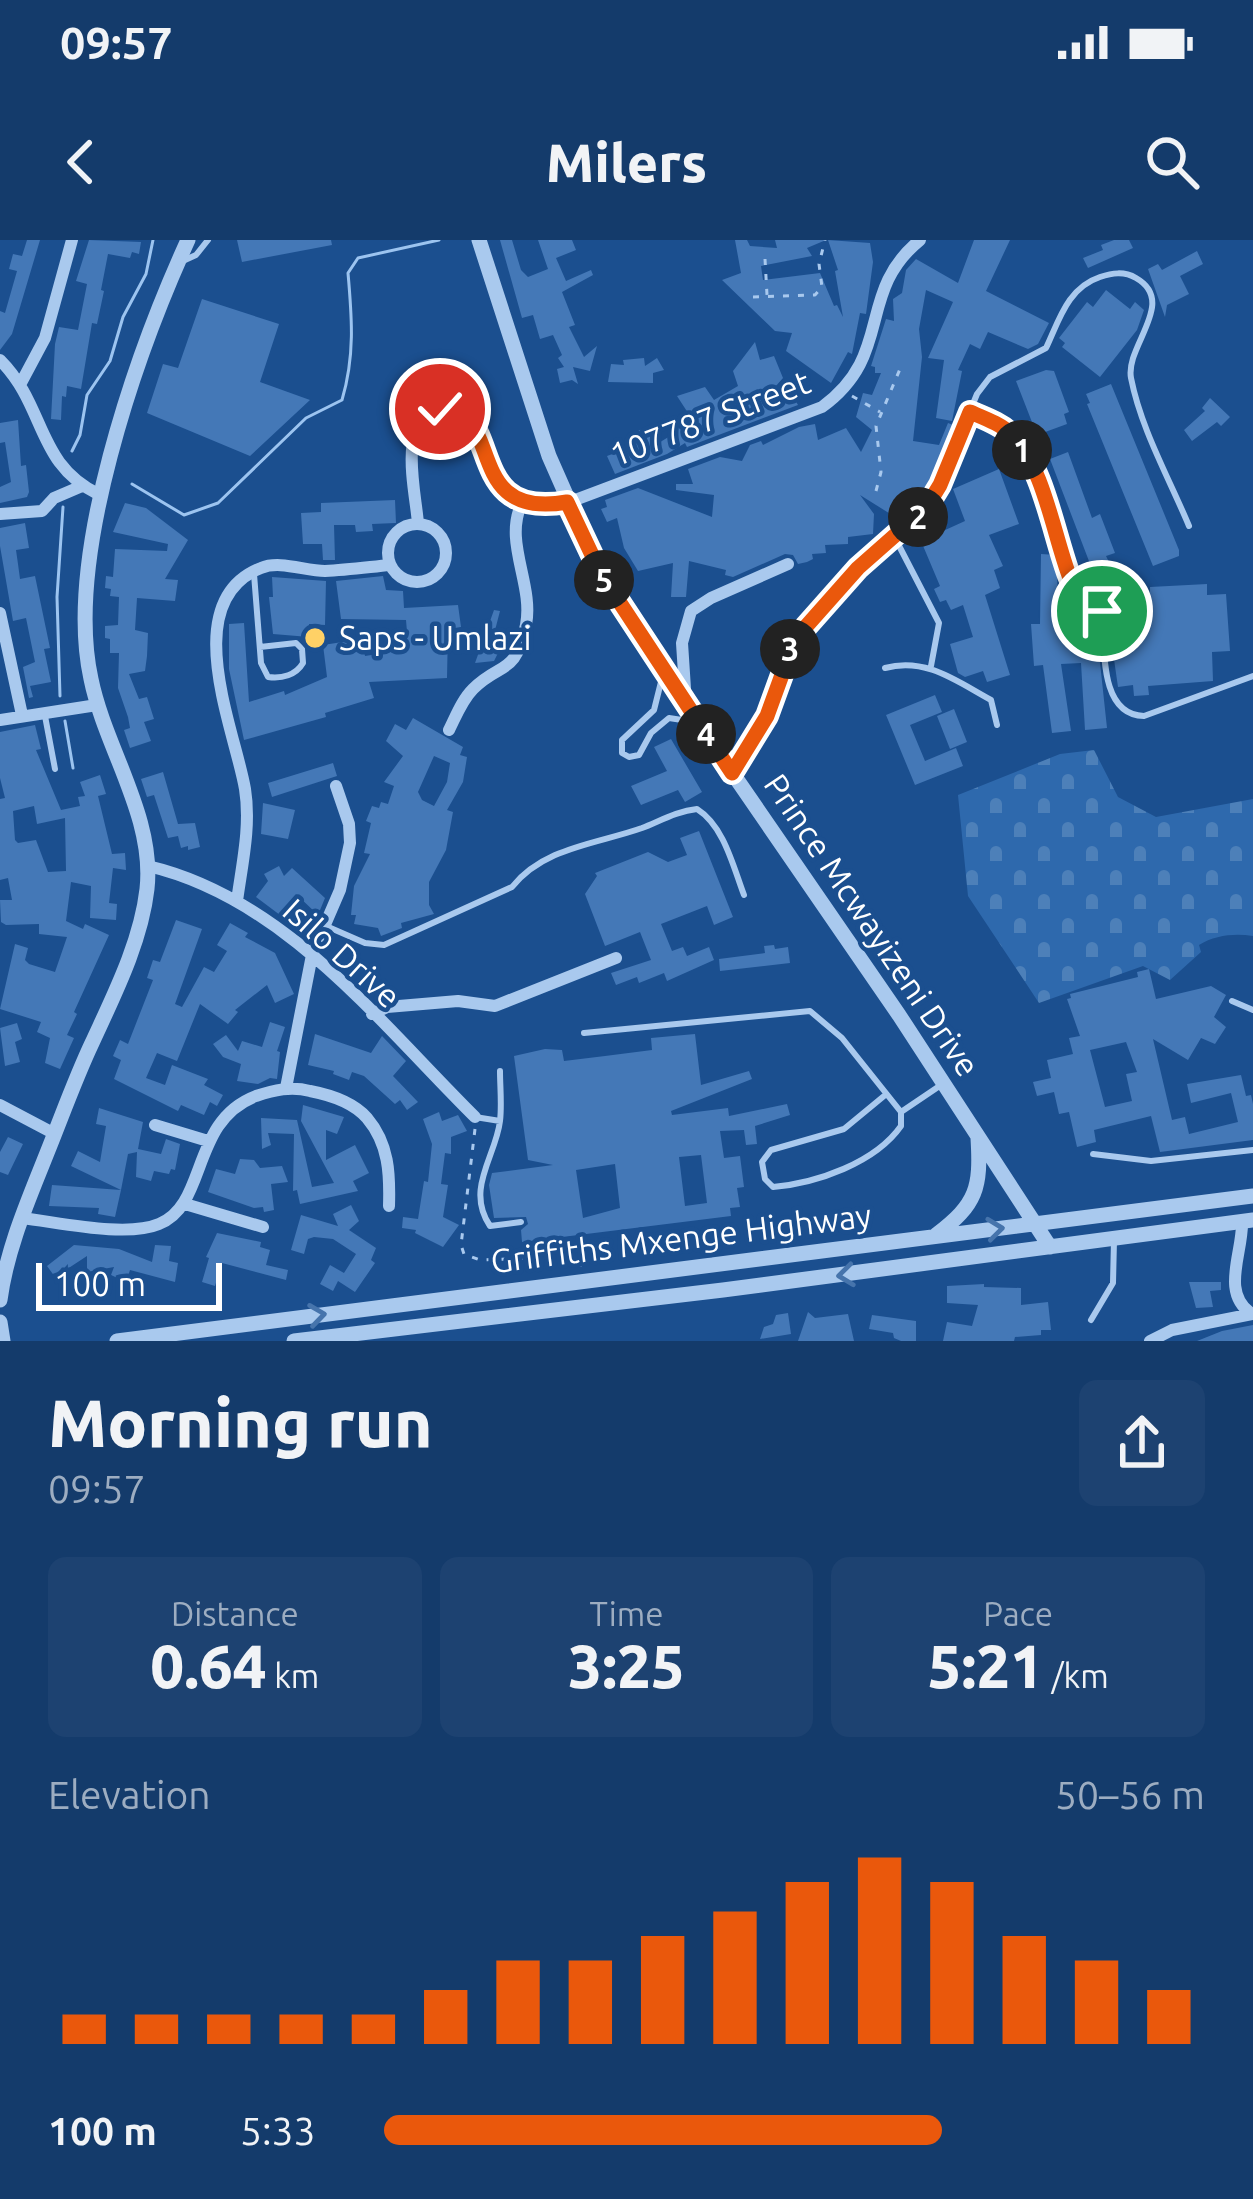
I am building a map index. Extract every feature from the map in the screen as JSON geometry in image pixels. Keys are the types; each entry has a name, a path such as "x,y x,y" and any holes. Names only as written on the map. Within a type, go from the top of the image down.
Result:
{"street":[{"path":"21,382 45,338 71,240"},
{"path":"0,1300 7,1238 21,1218 130,952 142,911 148,866 142,835 97,705 85,631 90,555 100,495 151,333 188,240"},
{"name":"Prince Mcwayizeni Drive","path":"479,240 567,502 601,574 1050,1247"},
{"name":"107787 Street","path":"567,502 823,407 843,391 867,355 884,284 920,240"},
{"path":"0,360 21,382 53,458 82,486 100,495"},
{"path":"418,524 413,436 420,421 440,409 456,409 470,419 496,480 522,502 538,507 567,502"},
{"path":"0,514 42,511 54,498 82,486"},
{"path":"449,730 465,698 508,666 520,646 527,613 514,524 522,502"},
{"path":"418,524 436,531 445,547 446,556 431,579 412,582 390,565 393,537 408,526 418,524"},
{"path":"237,901 246,828 245,791 220,700 217,638 224,603 239,581 269,566 324,571 390,565"},
{"path":"686,705 682,643 691,611 788,565"},
{"path":"0,613 22,715"},
{"path":"0,720 97,705"},
{"path":"286,1088 312,955 340,890 350,843 336,786"},
{"name":"Isilo Drive","path":"148,866 180,874 237,901 312,955 476,1117"},
{"path":"372,1014 387,1007 458,1001 494,1006 616,958"},
{"path":"21,1218 146,1228 172,1217 185,1204 208,1142 226,1115 247,1100 286,1088 325,1094 358,1108 385,1149 389,1206"},
{"path":"0,1105 55,1134"},
{"path":"155,1125 208,1142"},
{"path":"933,1236 953,1222 974,1197 980,1171 978,1136"},
{"name":"Griffiths Mxenge Highway","path":"117,1341 1253,1196"},
{"path":"185,1204 263,1227"},
{"path":"1248,1221 1234,1283 1241,1306 1253,1314"},
{"name":"Griffiths Mxenge Highway","path":"294,1341 1248,1221"},
{"path":"1150,1341 1172,1330 1253,1314"},
{"path":"0,1322 2,1341"}],"lane":[{"path":"178,260 190,260 208,240"},
{"path":"732,773 767,716 786,657 804,626 935,496 990,377 1046,348 1058,315 1089,281 1112,274 1131,275 1143,283 1153,309 1150,324 1131,355 1131,376 1137,403 1189,526"},
{"path":"970,412 1012,435 1027,458 1060,538 1071,582 1100,604 1111,695 1119,707 1131,716 1144,716 1253,676"},
{"path":"895,538 939,623 931,667"},
{"path":"254,571 260,647 262,669 268,677 291,674 304,663 296,643 260,647"},
{"path":"885,668 902,663 931,667 991,700 997,725"},
{"path":"661,669 660,700 622,740 622,753 639,754 651,733 669,718 698,723"},
{"path":"44,712 55,769"},
{"path":"326,926 365,943 384,944 512,887 524,873 564,852 697,808 719,832 744,895"},
{"path":"1232,1001 1253,1010"},
{"path":"584,1033 810,1011 825,1020 901,1112 901,1126 892,1138 842,1168 773,1187 764,1179 762,1162 771,1150 844,1129 884,1096"},
{"path":"500,1071 500,1121 483,1168 483,1210 490,1226 521,1222"},
{"path":"901,1112 944,1083"},
{"path":"476,1117 500,1121"},
{"path":"1093,1154 1151,1161 1253,1150"},
{"path":"1091,1320 1113,1283 1114,1238"}],"path":[{"path":"753,297 811,297 819,292 826,240"},
{"path":"765,259 767,296"},
{"path":"876,490 881,472 876,426 900,369"},
{"path":"843,391 881,413"}],"green space":[{"path":"1094,750 1118,797 1156,817 1253,799 1253,936 1225,936 1199,945 1201,952 1170,980 1143,966 1039,1003 968,896 958,795 1060,754"}],"building":[{"path":"27,240 40,240 12,334 0,350 0,311 5,313 17,271 9,269 13,254 22,256"},
{"path":"89,240 141,242 139,254 132,252 130,258 108,254 81,389 67,386 61,420 51,419 55,344 59,327 78,330 87,284 76,281"},
{"path":"237,240 331,240 332,245 242,262"},
{"path":"500,240 512,240 521,270 528,277 548,269 538,240 572,240 576,250 556,258 566,281 591,270 593,275 562,292 575,325 569,327 584,357 597,346 590,371 573,367 578,384 572,380 560,383 557,369 564,367 553,335 540,339 533,315 522,318"},
{"path":"735,240 777,248 775,240 826,240 807,248 812,256 761,266 763,280 820,273 843,317 838,270 828,240 870,243 873,262 866,314 860,313 852,354 848,352 831,383 786,351 792,333 775,331 722,280 741,273"},
{"path":"974,240 1010,240 986,291 1049,323 1038,344 1028,349 988,332 980,349 970,344 958,370 962,371 952,421 936,418 944,360 928,358 953,302 926,290 919,329 922,357 913,441 939,445 948,423 956,426 920,503 908,514 899,510 892,515 860,495 874,514 873,534 848,537 848,544 825,545 826,553 812,554 807,562 798,564 793,555 785,554 733,577 725,575 726,570 689,561 686,597 671,597 673,563 638,571 624,548 617,518 607,522 601,509 607,507 605,500 638,488 712,517 714,495 676,490 676,484 693,484 688,469 720,457 742,461 750,445 761,441 763,445 815,424 818,440 846,428 861,452 872,430 856,417 863,393 872,395 881,373 871,366 886,319 894,321 893,299 902,293 906,270 916,259 958,283"},
{"path":"1114,240 1129,240 1133,248 1088,268 1083,258"},
{"path":"1197,251 1203,264 1180,276 1189,294 1167,305 1165,317 1148,269 1158,264 1162,270"},
{"path":"1106,290 1130,309 1135,302 1144,310 1137,330 1100,377 1062,347 1065,343 1059,338 1087,302 1093,307"},
{"path":"202,299 279,324 260,382 310,400 250,456 147,413 163,364 178,368"},
{"path":"755,342 760,360 774,356 783,378 775,387 805,382 809,392 794,398 798,405 687,447 685,443 615,474 607,456 634,446 629,435 647,427 657,444 675,433 671,426 690,416 677,396 705,387 714,400 738,386 733,371"},
{"path":"644,358 645,366 657,358 664,370 653,373 653,383 608,382 611,364"},
{"path":"1054,371 1069,412 1064,414 1067,424 1037,435 1016,381"},
{"path":"1111,384 1179,550 1179,556 1153,566 1087,404 1086,394"},
{"path":"1210,398 1230,417 1192,441 1184,430 1205,411 1202,408"},
{"path":"18,420 21,466 26,465 29,492 27,497 0,503 0,487 11,482 5,442 0,443 0,423"},
{"path":"1068,452 1092,518 1100,514 1115,553 1106,556 1109,562 1092,569 1050,459"},
{"path":"999,469 1019,524 989,535 1003,566 994,570 1000,588 985,595 1010,675 987,682 983,671 965,677 958,673 950,644 973,637 963,605 951,610 946,600 940,602 934,589 940,586 921,541 965,521 953,489"},
{"path":"395,500 396,523 372,524 373,531 356,532 355,525 334,525 335,560 323,560 322,544 303,544 301,513 321,512 321,503"},
{"path":"125,503 146,508 188,540 165,579 178,580 175,601 137,598 135,630 148,633 147,656 145,671 129,674 139,699 147,697 154,719 144,722 151,741 130,748 124,730 130,728 128,717 118,688 119,653 110,653 110,639 105,638 105,626 118,625 119,597 110,596 111,589 105,588 106,576 113,577 115,549 167,551 168,544 113,532"},
{"path":"25,523 29,548 16,550 20,579 35,576 50,648 44,649 51,682 30,686 33,697 29,698 23,667 35,662 26,618 13,621 0,546 0,528"},
{"path":"1041,554 1056,555 1059,616 1095,616 1107,728 1085,730 1081,663 1061,664 1071,731 1052,733 1043,665 1034,666 1031,624 1040,624"},
{"path":"383,576 386,590 403,591 404,608 458,605 461,627 448,629 447,678 369,682 374,698 244,740 229,669 229,624 244,623 249,702 284,691 285,695 327,677 323,645 362,639 365,656 397,651 396,633 407,632 406,620 341,619 336,581"},
{"path":"272,577 326,581 325,625 309,624 309,637 273,634"},
{"path":"1207,584 1207,595 1226,594 1230,651 1212,652 1213,681 1148,686 1149,695 1134,696 1133,685 1118,687 1105,597 1150,597 1150,587"},
{"path":"494,610 500,611 493,638 501,641 500,649 494,661 475,663"},
{"path":"935,695 942,712 910,725 925,761 956,748 963,766 915,785 886,715"},
{"path":"954,709 967,742 950,749 937,716"},
{"path":"413,718 463,747 460,755 467,757 463,782 447,810 453,812 446,850 429,882 434,914 401,923 402,928 381,936 378,928 354,924 354,886 370,854 364,853 371,823 366,821 372,806 388,804 394,786 384,782 403,756 386,741 395,724 406,730","holes":["434,756 450,763 447,782 434,806 422,800 418,792"]},
{"path":"35,725 41,749 36,750 61,810 80,806 78,797 85,796 80,782 100,775 106,794 98,796 112,854 125,853 126,870 113,868 109,903 117,904 116,920 90,918 91,886 71,882 66,921 109,935 74,1012 67,1035 74,1038 60,1069 45,1063 50,1038 37,1032 41,1022 0,1009 15,944 28,948 25,960 29,964 55,972 67,937 39,934 39,924 1,922 0,900 12,900 8,878 0,880 0,799 5,798 0,732","holes":["34,806 37,824 65,818 66,871 48,872 36,840 15,840 13,811"]},
{"path":"671,739 702,792 685,802 678,790 641,805 631,786 667,771 654,747"},
{"path":"333,763 337,776 272,797 268,783"},
{"path":"163,772 178,824 195,823 200,847 188,850 188,846 181,848 178,836 168,838 154,795 147,797 141,779"},
{"path":"263,803 295,810 288,839 261,834"},
{"path":"699,831 733,917 714,925 707,906 661,924 672,951 683,947 687,956 709,947 714,960 667,981 664,973 639,983 637,977 616,985 611,973 651,960 640,932 605,946 585,894 595,873 648,852 668,862 687,855 680,838"},
{"path":"279,866 284,876 292,868 325,898 318,915 296,894 280,915 256,897 268,881 264,874"},
{"path":"176,920 202,929 175,1004 182,1007 204,967 214,972 227,951 217,945 230,923 275,953 294,994 275,1003 267,985 235,1010 228,1024 200,1004 177,1061 157,1053 146,1078 165,1085 172,1065 208,1079 204,1085 223,1095 217,1106 210,1102 204,1115 181,1105 178,1111 114,1079 121,1060 113,1056 120,1040 128,1044 153,980 147,978 153,960 160,962"},
{"path":"764,946 775,949 788,947 790,963 720,971 719,959 765,953"},
{"path":"1149,969 1156,999 1211,986 1226,995 1214,1017 1226,1027 1215,1044 1201,1038 1188,1060 1153,1039 1172,1120 1185,1117 1189,1134 1238,1122 1231,1093 1191,1103 1187,1084 1241,1075 1253,1104 1253,1140 1160,1152 1151,1116 1094,1130 1096,1142 1077,1147 1069,1112 1059,1114 1054,1092 1037,1096 1033,1082 1051,1078 1047,1060 1073,1054 1069,1038 1080,1036 1067,999 1070,994 1138,977 1137,972","holes":["1126,1042 1137,1072 1126,1074 1132,1101 1105,1107 1090,1050"]},
{"path":"270,1022 285,1027 277,1051 277,1079 258,1084 237,1081 241,1064 223,1057 213,1044 226,1035 238,1051 242,1041 262,1047"},
{"path":"17,1023 22,1039 15,1042 20,1062 5,1066 0,1028"},
{"path":"315,1034 371,1053 382,1036 406,1061 393,1076 418,1102 407,1110 364,1076 352,1072 349,1080 308,1065"},
{"path":"695,1034 701,1085 749,1071 752,1079 671,1111 672,1115 728,1108 729,1116 787,1104 790,1115 755,1126 757,1144 746,1145 744,1130 720,1131 724,1158 740,1156 744,1187 737,1188 740,1207 730,1208 731,1216 522,1242 526,1217 494,1218 492,1173 553,1165 528,1160 514,1056 562,1050 564,1061 652,1050 651,1038","holes":["701,1155 707,1203 685,1206 679,1157","615,1164 620,1208 583,1218 576,1170"]},
{"path":"303,1105 344,1117 337,1134 326,1130 326,1160 355,1145 369,1173 353,1181 358,1191 300,1204 297,1190 293,1191 294,1134 268,1133 271,1145 262,1149 261,1118 297,1120 312,1187 334,1183 301,1121"},
{"path":"99,1108 143,1122 138,1149 161,1154 166,1139 180,1144 175,1170 169,1174 154,1171 151,1181 136,1177 137,1152 128,1154 121,1190 71,1166 78,1151 100,1162 106,1126 96,1124"},
{"path":"439,1112 442,1121 458,1115 467,1131 451,1137 451,1154 445,1153 441,1184 448,1185 443,1217 459,1225 443,1247 416,1230 402,1228 403,1217 418,1219 424,1181 428,1182 432,1144 423,1119"},
{"path":"8,1137 23,1144 8,1175 0,1172 0,1152"},
{"path":"240,1159 254,1160 260,1168 282,1166 288,1182 271,1184 274,1210 264,1212 263,1207 208,1192 216,1169 235,1174"},
{"path":"52,1185 121,1190 115,1217 98,1214 99,1208 49,1206"},
{"path":"351,1205 359,1221 349,1230 376,1248 371,1260 375,1263 355,1292 338,1281 333,1291 320,1284 330,1265 344,1273 356,1254 333,1239 314,1237 308,1239 304,1254 291,1250 301,1215 338,1226 333,1214"},
{"path":"217,1233 261,1242 260,1247 270,1250 266,1265 288,1270 286,1280 222,1263 215,1286 202,1282"},
{"path":"74,1245 119,1249 152,1262 155,1245 171,1246 169,1261 178,1263 175,1282 130,1270 126,1282 111,1275 114,1267 87,1272 87,1256 55,1277 47,1266"},
{"path":"1189,1282 1221,1282 1221,1290 1210,1291 1213,1307 1196,1308"},
{"path":"947,1286 1021,1288 1021,1305 1048,1302 1051,1330 1014,1341 943,1341 947,1322 972,1326 978,1305 947,1303"},
{"path":"808,1312 815,1318 848,1314 854,1341 798,1341"},
{"path":"788,1313 791,1334 760,1339 776,1315"},
{"path":"872,1315 916,1321 916,1341 901,1341 893,1333 869,1329"},
{"path":"1253,1325 1253,1341 1197,1341 1222,1331"}],"waterway":[{"path":"72,451 87,395 110,361 123,317 146,274 153,240"},
{"path":"132,484 184,515 218,503 306,418 342,400 351,352 348,273 358,258 439,240"},
{"path":"60,696 57,597 63,507"},
{"path":"65,721 73,768"}],"place":[{"name":"Saps - Umlazi","path":"315,638"}],"route":[{"path":"440,409 456,409 470,419 492,472 509,494 538,507 567,502 601,574 732,773 767,716 795,639 858,568 926,508 970,412 1000,426 1019,444 1060,538 1071,582 1100,604 1102,611"}]}
